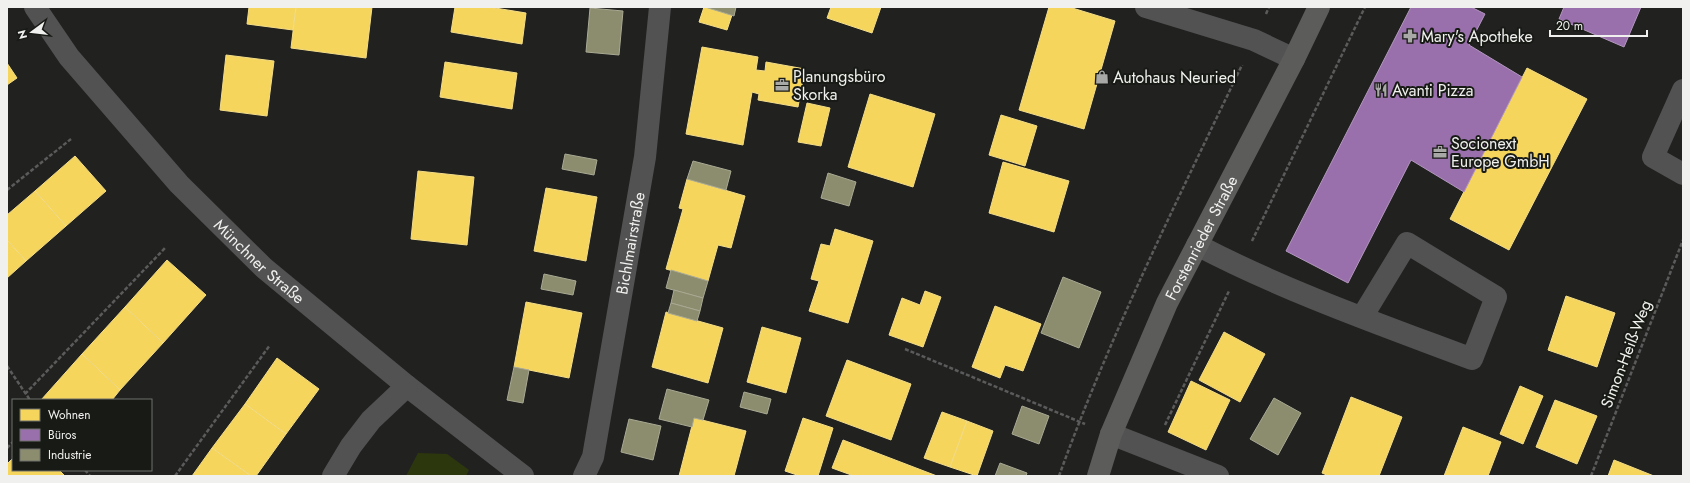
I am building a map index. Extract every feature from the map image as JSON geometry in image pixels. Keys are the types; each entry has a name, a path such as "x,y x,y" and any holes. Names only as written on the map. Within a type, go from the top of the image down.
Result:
{"main road":[{"name":"Forstenrieder Straße","path":"1098,476 1111,434 1166,303 1294,59 1319,7"}],"street":[{"name":"Münchner Straße","path":"35,7 69,57 179,184 264,268 407,386 523,476"},
{"name":"Bichlmairstraße","path":"584,476 593,457 644,157 660,7"},
{"path":"1146,7 1254,40 1294,59"},
{"path":"1683,90 1653,157 1683,174"},
{"path":"1197,245 1240,267 1362,317 1472,359 1496,297 1407,244 1362,317"},
{"path":"333,476 351,446 371,420 407,386"},
{"path":"1111,434 1218,476"}],"path":[{"path":"1059,476 1078,421 1134,290 1269,7"},
{"path":"7,190 71,139"},
{"name":"Simon-Heiß-Weg","path":"1591,476 1683,240"},
{"path":"25,394 166,247"},
{"path":"175,476 270,345"},
{"path":"905,349 1111,434"},
{"path":"7,366 29,399"}],"green space":[{"path":"418,453 447,454 469,470 466,476 406,476"}],"building: Wohnen":[{"path":"249,7 296,7 293,30 247,24"},
{"path":"296,7 372,7 366,58 291,48"},
{"path":"455,7 489,7 526,13 522,44 451,32"},
{"path":"704,7 732,15 727,30 699,22"},
{"path":"831,7 881,7 872,33 827,18"},
{"path":"1049,7 1069,7 1115,21 1084,129 1019,110"},
{"path":"702,47 758,57 756,70 765,71 766,62 805,69 798,107 758,100 759,94 752,92 743,145 686,134"},
{"path":"226,55 274,61 267,116 220,110"},
{"path":"445,62 517,73 512,109 440,97"},
{"path":"7,63 17,78 7,85"},
{"path":"1527,68 1587,99 1509,250 1450,219"},
{"path":"870,94 935,114 913,187 848,167"},
{"path":"807,103 830,108 821,146 798,142"},
{"path":"1001,115 1037,126 1025,166 989,155"},
{"path":"75,156 106,191 66,226 35,191"},
{"path":"1003,162 1069,181 1054,232 989,213"},
{"path":"418,171 474,177 467,245 411,239"},
{"path":"687,179 745,196 731,248 718,245 708,281 666,269 683,209 679,208"},
{"path":"546,188 597,197 586,261 534,251"},
{"path":"35,191 66,226 26,261 7,240 7,215"},
{"path":"835,229 873,241 848,323 809,311 819,281 811,279 821,244 830,246"},
{"path":"7,240 26,261 7,278"},
{"path":"167,260 206,295 163,343 125,307"},
{"path":"925,291 941,297 923,347 889,335 902,298 920,305"},
{"path":"1566,296 1615,313 1597,367 1548,350"},
{"path":"526,302 582,313 569,378 514,367"},
{"path":"995,306 1041,324 1023,371 1005,365 1000,378 972,367"},
{"path":"125,307 163,343 120,390 82,354"},
{"path":"666,312 723,328 708,383 652,367"},
{"path":"762,327 801,338 786,393 747,382"},
{"path":"1224,332 1265,354 1240,402 1199,380"},
{"path":"82,354 120,390 113,399 42,399"},
{"path":"277,358 319,389 286,434 245,404"},
{"path":"847,360 911,384 891,440 826,416"},
{"path":"1191,381 1230,400 1206,450 1168,432"},
{"path":"1520,386 1543,396 1523,444 1500,434"},
{"path":"1351,397 1402,417 1379,476 1329,476 1322,473"},
{"path":"1555,400 1597,416 1577,464 1536,447"},
{"path":"245,404 286,434 256,476 251,476 212,448"},
{"path":"942,412 967,421 950,467 924,458"},
{"path":"694,418 746,431 734,476 679,476"},
{"path":"803,418 833,428 818,476 800,476 785,471"},
{"path":"967,421 993,431 977,476 950,467"},
{"path":"1463,427 1501,442 1488,476 1444,476"},
{"path":"843,440 937,476 854,476 832,468"},
{"path":"212,448 251,476 192,476"},
{"path":"12,459 12,471 60,471 65,476 7,476 7,464"},
{"path":"1614,460 1654,476 1608,476"}],"building: Büros":[{"path":"1411,7 1471,7 1485,14 1469,45 1522,77 1464,192 1411,160 1348,283 1286,251"},
{"path":"1564,7 1641,7 1624,47 1559,19"}],"building: Industrie":[{"path":"705,7 736,7 734,16"},
{"path":"590,8 623,11 619,55 586,52"},
{"path":"565,154 597,160 594,175 562,169"},
{"path":"693,161 731,171 726,190 687,179"},
{"path":"828,173 856,182 849,206 821,198"},
{"path":"671,270 708,281 703,298 666,288"},
{"path":"544,274 576,281 573,295 541,289"},
{"path":"1063,277 1101,292 1079,348 1041,333"},
{"path":"674,290 703,298 700,311 671,303"},
{"path":"671,303 700,311 697,321 668,313"},
{"path":"514,367 529,370 523,403 507,400"},
{"path":"667,389 709,400 703,420 694,418 692,427 659,419"},
{"path":"744,392 771,399 767,414 740,407"},
{"path":"1274,398 1301,413 1278,455 1250,439"},
{"path":"1022,406 1049,416 1039,444 1012,434"},
{"path":"629,419 661,426 653,460 621,452"},
{"path":"1000,463 1027,473 1026,476 995,476"}],"place":[{"name":"Mary's Apotheke","path":"1410,36"},
{"name":"Autohaus Neuried","path":"1102,77"},
{"name":"Planungsbüro Skorka","path":"782,85"},
{"name":"Avanti Pizza","path":"1381,90"},
{"name":"Socionext Europe GmbH","path":"1440,152"}]}
